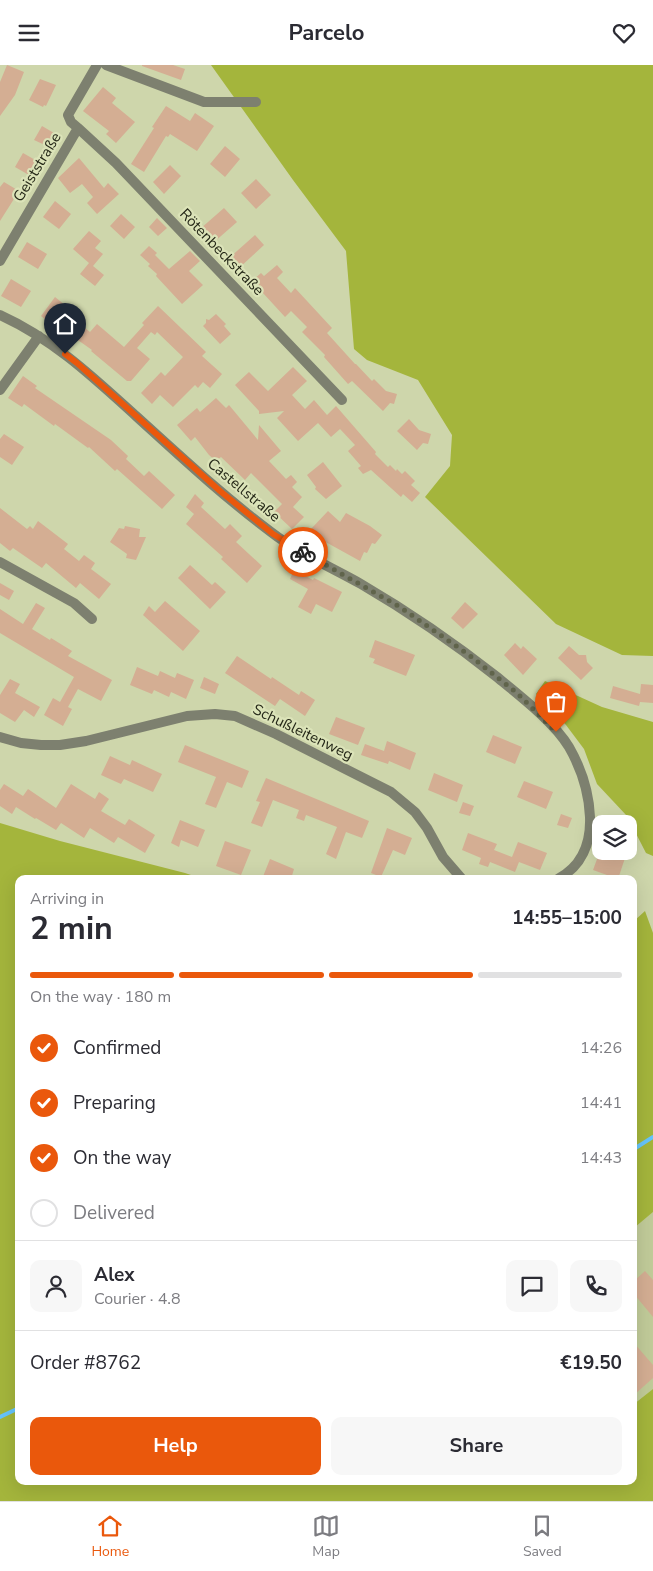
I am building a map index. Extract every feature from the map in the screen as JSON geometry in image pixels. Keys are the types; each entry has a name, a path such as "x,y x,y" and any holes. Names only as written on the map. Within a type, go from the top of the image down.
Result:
{"street":[{"name":"Geiststraße","path":"0,261 78,128 71,122 68,115 97,65"},
{"path":"106,65 204,102 256,102"},
{"name":"Rötenbeckstraße","path":"78,128 116,163 342,400"},
{"name":"Castellstraße","path":"0,315 39,336 77,363 214,487 273,534 400,607 469,655 538,712 568,745 588,793 589,838 585,851 575,867 564,875"},
{"path":"0,390 39,336"},
{"path":"0,563 74,603 92,619"},
{"name":"Schußleitenweg","path":"0,737 21,743 60,745 86,741 187,716 215,714 235,716 276,734 391,792 415,812 427,828 443,857 459,875"}],"shaded area":[{"path":"653,1212 653,1389 637,1402 637,1225"}],"green space":[{"path":"211,65 653,65 653,656 622,655 556,624 425,497 450,466 452,435 418,380 367,360 354,349 346,251"},
{"path":"545,681 602,707 653,722 653,856 646,853 637,835 637,815 626,815 597,784 584,749 566,725 536,694"},
{"path":"0,823 60,841 191,875 15,875 15,1485 637,1485 637,1402 653,1389 653,1501 0,1501"},
{"path":"645,911 653,933 653,1212 637,1225 637,918"}],"building":[{"path":"7,65 24,72 15,95 0,116 0,82"},
{"path":"142,65 173,65 185,69 181,80"},
{"path":"40,79 56,85 46,106 44,105 43,107 29,100"},
{"path":"103,87 116,98 112,103 135,122 116,143 106,134 109,131 83,111"},
{"path":"166,106 190,121 195,113 214,126 197,151 170,134 168,137 166,136 144,172 131,164"},
{"path":"42,126 54,133 47,146 34,140"},
{"path":"225,146 240,159 225,177 210,164"},
{"path":"23,153 37,161 29,175 15,167"},
{"path":"79,158 104,188 108,183 119,194 97,214 87,203 93,197 82,184 70,193 58,178"},
{"path":"170,165 181,176 164,194 153,182"},
{"path":"256,179 271,195 256,209 241,193"},
{"path":"4,182 19,191 0,221 0,187"},
{"path":"55,201 71,214 59,229 43,217"},
{"path":"224,208 237,222 213,243 200,229"},
{"path":"121,214 135,227 124,239 110,226"},
{"path":"157,218 167,228 158,236 149,227"},
{"path":"89,231 101,241 95,248 103,254 93,266 104,275 95,286 80,274 89,263 73,249"},
{"path":"255,235 264,245 238,269 228,259"},
{"path":"27,242 47,254 38,269 18,257"},
{"path":"149,246 169,269 190,251 200,261 189,271 203,285 182,304 148,266 150,264 140,255"},
{"path":"277,265 283,272 277,278 291,293 295,288 332,328 327,333 355,364 372,381 374,379 386,391 397,394 394,404 390,403 383,411 352,381 348,384 324,357 325,355 302,332 307,327 291,311 285,317 252,281 261,273 264,276"},
{"path":"11,279 31,291 21,307 1,296"},
{"path":"55,297 70,309 67,314 90,332 97,324 124,347 158,306 206,352 202,356 222,374 210,388 203,382 198,388 195,385 173,407 160,395 152,404 141,393 161,372 165,376 183,357 157,332 155,335 151,332 137,348 150,359 131,381 127,381 92,350 58,326 56,328 41,316"},
{"path":"216,314 226,324 224,326 231,334 220,344 203,326 206,323 206,319 209,320"},
{"path":"293,367 307,381 292,395 305,409 314,400 327,415 336,406 388,467 390,465 402,474 405,471 415,481 411,485 420,493 412,502 403,494 401,497 371,470 363,474 358,468 361,466 348,451 355,445 340,429 331,437 318,423 298,441 277,418 284,411 259,414 259,411 235,385 249,372 268,391"},
{"path":"23,376 37,386 35,388 111,440 128,456 126,459 144,476 149,471 175,495 162,509 89,447 55,424 54,426 24,404 22,407 8,398"},
{"path":"216,398 226,408 229,405 258,440 259,425 281,451 269,461 286,479 291,475 297,482 292,487 302,497 293,507 304,517 292,529 274,512 282,504 251,473 245,480 221,457 216,461 209,455 195,437 191,441 177,425 197,408 200,412"},
{"path":"409,419 419,430 431,434 428,444 423,443 417,450 397,431"},
{"path":"4,434 24,447 12,465 0,457 0,439"},
{"path":"323,462 342,486 326,499 315,489 316,487 307,475"},
{"path":"195,494 204,503 201,507 225,529 230,524 242,536 236,542 262,566 247,583 221,559 223,557 186,524 194,514 186,507"},
{"path":"0,508 27,529 30,526 33,529 38,521 68,544 64,549 79,561 84,555 95,563 91,569 111,584 99,599 80,583 76,588 46,563 42,568 13,548 10,551 0,543"},
{"path":"328,511 340,522 346,513 382,535 375,544 372,543 367,553 364,552 360,561 322,540 311,529"},
{"path":"125,526 140,529 139,537 146,537 136,560 126,558 127,554 110,542 119,528 124,529"},
{"path":"190,565 212,585 215,582 226,592 210,609 178,578"},
{"path":"294,570 342,592 332,612 316,604 311,614 298,607 308,589 290,579"},
{"path":"0,583 14,591 9,600 0,595"},
{"path":"165,601 200,631 183,651 143,615 149,606 155,612"},
{"path":"465,602 478,614 463,629 451,618"},
{"path":"36,603 45,608 32,629 72,651 68,656 112,680 101,701 78,689 68,707 72,709 63,726 44,715 53,698 60,702 74,677 0,633 0,609 23,624"},
{"path":"375,640 415,655 406,676 373,663 375,659 369,657"},
{"path":"515,643 521,649 523,646 537,659 523,675 504,655"},
{"path":"569,646 579,655 586,655 587,662 593,668 581,680 558,658"},
{"path":"237,656 299,695 301,691 315,700 305,716 280,699 275,706 225,673"},
{"path":"137,667 158,676 160,671 175,678 177,673 194,680 186,699 171,692 169,697 154,690 152,694 130,685"},
{"path":"204,677 219,684 215,694 200,688"},
{"path":"10,679 20,684 15,693 40,707 34,717 24,710 15,722 0,713 0,695"},
{"path":"641,684 653,685 653,703 640,702 639,706 610,698 613,686 640,694"},
{"path":"336,717 365,728 358,745 329,734"},
{"path":"493,735 522,747 515,764 486,752"},
{"path":"387,741 416,753 410,770 389,761 388,764 361,755 365,744 384,751"},
{"path":"185,745 249,771 242,788 227,782 216,808 205,804 216,777 178,762"},
{"path":"110,756 130,765 132,760 162,774 153,792 124,779 121,784 101,775"},
{"path":"434,773 463,785 457,802 428,790"},
{"path":"266,778 369,821 362,838 346,832 336,859 326,854 337,827 306,815 304,821 296,818 299,810 273,800 262,827 251,823 260,802 256,801"},
{"path":"524,781 553,792 546,809 517,797"},
{"path":"4,784 23,796 28,789 56,808 71,784 95,799 99,792 109,799 101,811 125,825 129,819 155,835 145,853 118,837 114,843 90,828 84,838 61,823 56,830 16,807 12,814 0,806 0,790"},
{"path":"463,802 474,806 470,816 459,813"},
{"path":"561,814 572,818 568,828 557,825"},
{"path":"180,820 205,830 198,847 181,840 179,847 171,843"},
{"path":"387,828 412,838 405,855 393,850 382,875 371,873"},
{"path":"468,833 497,844 494,850 512,857 518,842 547,853 540,870 519,862 515,872 490,862 488,867 479,864 481,858 462,850"},
{"path":"225,841 251,850 241,875 216,866"},
{"path":"270,859 294,869 292,875 264,875"},
{"path":"597,860 624,860 619,875 607,875 593,870"},
{"path":"645,1271 653,1280 653,1317 637,1298 637,1278"},
{"path":"637,1346 653,1365 653,1378 637,1392"}],"waterway":[{"path":"637,1147 653,1137"},
{"path":"0,1417 15,1410"}],"way so far":[{"path":"303,552 400,607 469,655 517,693 556,732"}],"route":[{"path":"65,354 220,491 273,534 303,552"}]}
